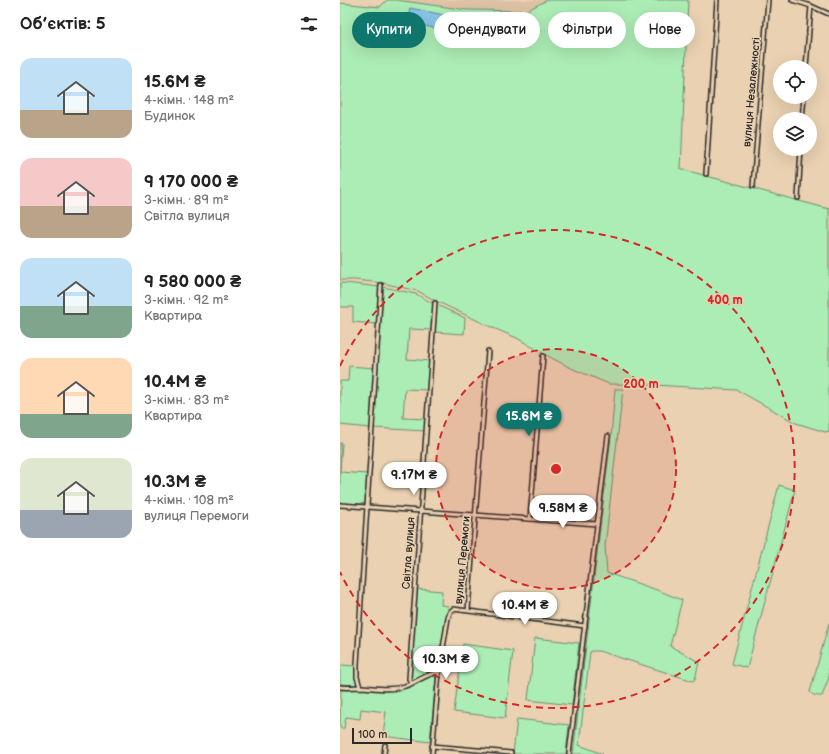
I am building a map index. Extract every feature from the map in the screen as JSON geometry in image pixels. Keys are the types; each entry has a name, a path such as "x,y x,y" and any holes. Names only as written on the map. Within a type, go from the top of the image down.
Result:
{"street":[{"path":"706,174 717,0"},
{"name":"вулиця Незалежності","path":"753,186 768,0"},
{"path":"792,0 829,14"},
{"path":"807,60 811,6"},
{"path":"798,198 800,156"},
{"path":"360,687 357,677 357,664 381,285"},
{"name":"Світла вулиця","path":"412,683 408,679 435,303"},
{"name":"вулиця Перемоги","path":"432,754 439,672 448,618 453,609 468,610 488,351"},
{"path":"530,519 543,356"},
{"path":"569,754 608,436"},
{"path":"340,505 597,524"},
{"path":"468,610 585,626"},
{"path":"340,687 384,689 398,688 406,686 433,672 439,672"},
{"path":"384,754 385,745"},
{"path":"432,746 511,753"}],"shaded area":[{"path":"396,0 547,0 526,11 467,10"}],"green space":[{"path":"387,0 396,0 467,10 526,11 547,0 688,0 688,12 634,12 634,48 686,48 681,169 829,209 829,431 825,432 796,423 737,390 609,384 571,368 517,338 436,301 418,291 382,283 340,280 340,3 380,7"},
{"path":"340,283 379,287 377,324 353,322 353,307 340,307"},
{"path":"383,287 416,294 434,304 432,330 409,329 407,359 430,361 428,390 405,389 403,418 426,419 425,431 374,428"},
{"path":"437,305 465,318 464,334 435,332"},
{"path":"349,366 374,368 370,428 340,425 340,381 348,381"},
{"path":"615,389 623,389 605,546 607,573 682,600 670,646 699,662 695,679 693,681 599,651 590,652 579,745 603,754 573,754 611,437"},
{"path":"340,443 342,443 340,472"},
{"path":"340,472 367,474 365,504 340,503"},
{"path":"779,485 795,490 747,668 732,664"},
{"path":"417,589 442,591 441,605 448,606 449,611 437,667 413,681 410,679"},
{"path":"829,623 829,677 822,696 817,696 810,692"},
{"path":"535,638 579,643 572,705 528,700"},
{"path":"463,644 513,651 505,718 454,712"},
{"path":"340,665 355,666 355,678 357,685 340,684"},
{"path":"432,676 436,677 430,742 383,736 386,712 361,709 360,719 346,717 344,728 340,728 341,690 398,690 407,688"},
{"path":"517,719 569,725 566,754 513,754"}],"water":[{"path":"410,8 434,13 434,28 426,26 426,12 409,12"}]}
